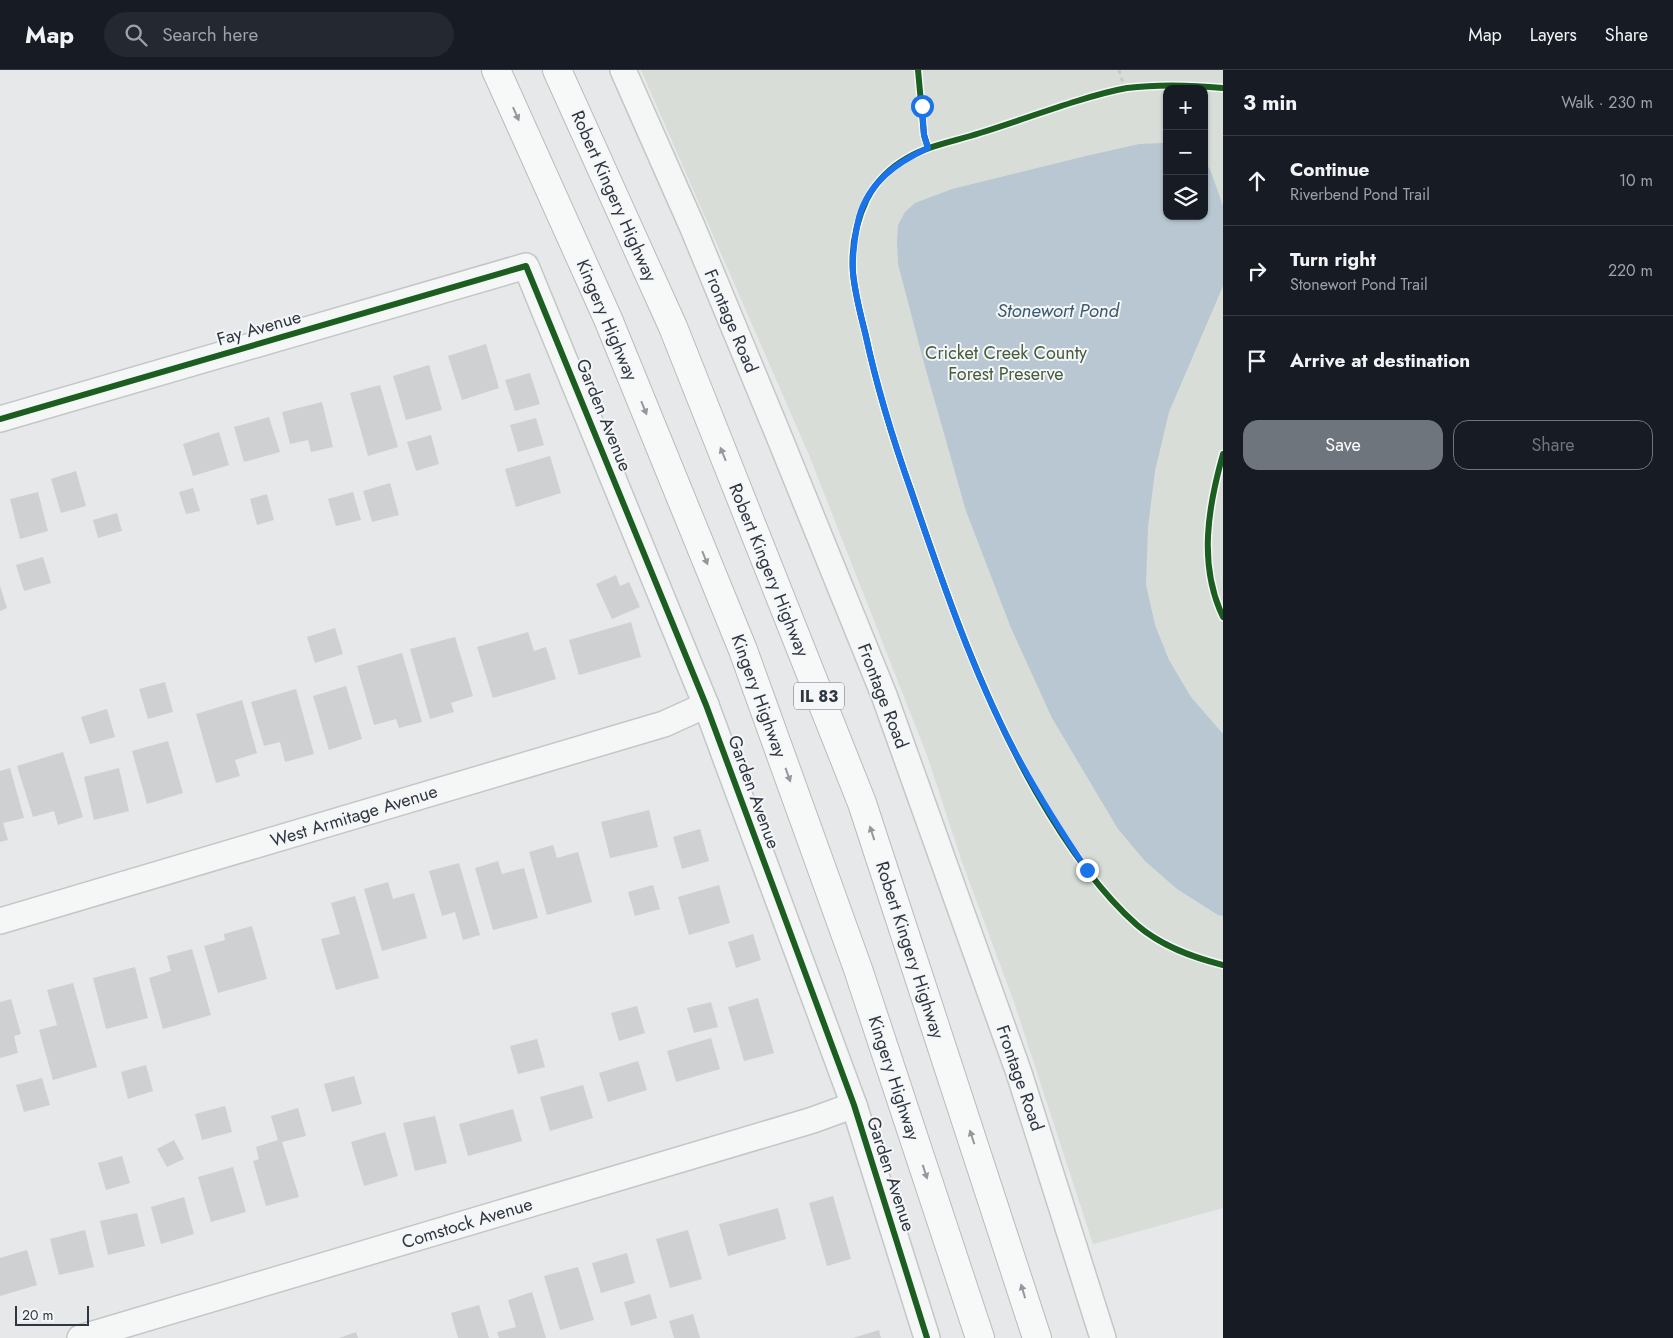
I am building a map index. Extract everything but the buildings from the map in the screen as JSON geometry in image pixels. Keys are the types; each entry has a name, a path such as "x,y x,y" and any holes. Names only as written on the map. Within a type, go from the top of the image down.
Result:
{"highway":[{"name":"Kingery Highway","path":"496,70 608,319 743,650 858,969 980,1338"},
{"name":"Robert Kingery Highway","path":"557,70 672,327 862,803 1037,1338"}],"street":[{"name":"Frontage Road","path":"623,70 711,272 884,695 1019,1073 1103,1338"},
{"name":"Fay Avenue","path":"0,419 526,266"},
{"name":"Garden Avenue","path":"526,266 706,705 854,1104 927,1338"},
{"name":"West Armitage Avenue","path":"0,921 664,724 706,705"},
{"name":"Comstock Avenue","path":"80,1338 813,1120 854,1104"}],"path":[{"path":"1119,70 1125,89"},
{"path":"1116,91 1133,88"}],"green space":[{"name":"Cricket Creek County Forest Preserve","path":"641,70 1223,70 1223,1208 1093,1244 1014,1002 961,859 928,758 809,455"}],"water":[{"name":"Stonewort Pond","path":"1163,143 1163,220 1208,220 1208,167 1223,206 1223,286 1169,412 1155,471 1148,527 1146,585 1155,625 1169,660 1191,697 1223,734 1223,916 1218,915 1177,889 1145,861 1118,829 1052,718 1011,628 966,511 898,264 898,225 905,212 915,203 952,189 1139,144"}],"cycle path":[{"path":"918,70 924,135 928,148"},
{"path":"1223,88 1163,85 1121,89 933,146 915,154 890,170 879,181 867,199 855,235 853,254 854,281 870,356 898,452 966,644 1017,756 1046,810 1081,863 1122,911 1146,932 1167,945 1223,965"},
{"path":"0,419 526,266 706,705 854,1105 927,1338"},
{"path":"1223,454 1213,495 1208,536 1210,577 1223,617"}],"route":[{"path":"922,106 924,135 928,148 906,158 883,176 869,195 860,216 854,244 853,273 872,368 896,447 968,650 1011,744 1037,794 1087,870"}]}
